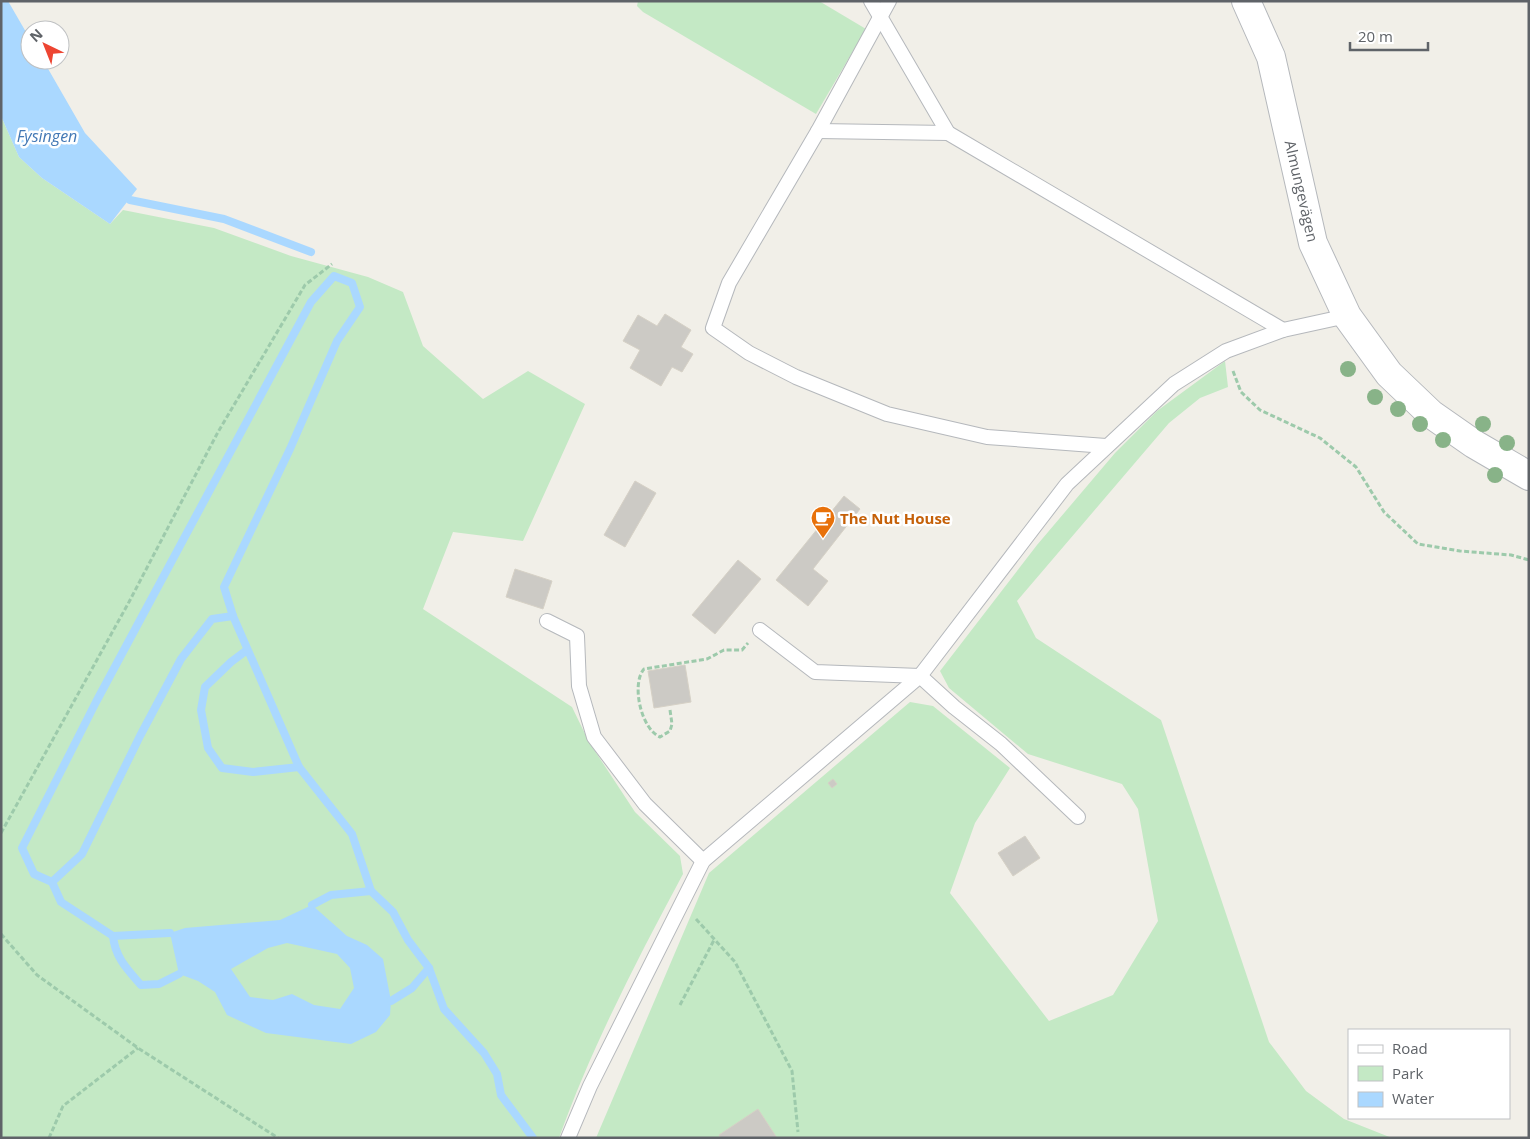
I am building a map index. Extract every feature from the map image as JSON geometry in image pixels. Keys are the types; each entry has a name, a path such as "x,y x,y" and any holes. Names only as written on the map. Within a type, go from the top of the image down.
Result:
{"street":[{"name":"Almungevägen","path":"1246,1 1271,57 1313,244 1347,316 1389,374 1431,414 1474,444 1529,476"}],"lane":[{"path":"871,1 948,133 1283,330"},
{"path":"889,1 818,132 729,284 713,328 749,353 796,377 887,414 987,437 1106,446"},
{"path":"818,132 948,133"},
{"path":"568,1138 590,1086 704,861 920,676 1067,484 1174,384 1226,351 1283,330 1347,316"},
{"path":"547,621 577,636 579,686 594,737 645,804 704,861"},
{"path":"760,630 815,672 920,676 954,707 1001,744 1078,818"}],"path":[{"path":"1,833 129,602 223,424 304,285 332,264"},
{"path":"1226,351 1241,392 1260,410 1320,438 1356,467 1384,512 1418,544 1460,551 1511,554 1529,560"},
{"path":"670,710 672,724 670,731 660,737 654,734 642,712 638,684 639,674 644,669 707,658 724,650 742,650 760,630"},
{"path":"682,902 735,962 792,1071 798,1132"},
{"path":"1,934 37,975 138,1048 278,1138"},
{"path":"680,1005 714,940"},
{"path":"49,1138 63,1106 138,1048"}],"green space":[{"path":"638,1 819,1 866,29 816,114 643,12 637,6"},
{"path":"1,116 19,157 42,178 110,224 123,210 214,228 291,256 368,277 403,292 423,346 483,399 528,371 585,404 523,541 453,532 423,609 572,707 589,742 635,812 680,856 683,874 632,971 601,1037 559,1138 1,1138"},
{"path":"1225,361 1228,387 1200,398 1169,423 1017,601 1036,638 1161,720 1269,1042 1306,1091 1344,1119 1392,1138 596,1138 709,873 910,702 933,706 1010,768 975,823 950,893 1049,1021 1113,995 1158,921 1138,809 1122,784 1028,754 949,688 940,671 1037,545 1115,453 1157,411"}],"water":[{"name":"Fysingen","path":"1,1 8,1 20,22 20,70 49,70 85,133 137,189 110,224 42,178 19,157 1,116"},
{"path":"312,905 347,936 367,945 383,959 391,1001 390,1015 376,1032 351,1044 266,1033 227,1015 215,992 198,981 179,974 170,933 185,928 280,920","holes":["287,943 337,954 350,968 354,988 340,1009 314,1005 292,994 273,1000 250,997 231,969 268,948"]}],"building":[{"path":"665,314 691,330 681,347 693,354 682,372 672,367 661,386 630,368 640,350 623,341 638,315 657,326"},
{"path":"635,481 656,493 625,547 604,535"},
{"name":"The Nut House","path":"844,496 860,509 813,569 828,581 808,606 776,580"},
{"path":"738,560 761,579 715,634 692,615"},
{"path":"515,569 552,581 543,609 506,597"},
{"path":"685,665 691,702 654,708 648,671"},
{"path":"833,779 837,784 832,788 828,783"},
{"path":"1025,836 1040,858 1013,876 998,853"},
{"path":"758,1109 777,1138 721,1138 719,1135"}],"waterway":[{"path":"130,200 224,219 311,252"},
{"path":"170,933 113,936 61,902 52,882 34,874 22,848 96,702 311,302 334,276 352,283 360,307 337,341 290,449 224,587 233,616 299,767 352,834 371,891 393,912 408,940 429,968 444,1009 484,1053 497,1074 501,1095 533,1138"},
{"path":"52,882 82,854 140,736 181,659 212,619 233,616"},
{"path":"247,650 231,662 205,687 201,710 208,748 222,768 253,772 299,767"},
{"path":"312,905 331,895 371,891"},
{"path":"113,936 119,957 141,985 159,984 179,974"},
{"path":"391,1001 412,988 429,968"}],"place":[{"name":"The Nut House","path":"823,539"}]}
